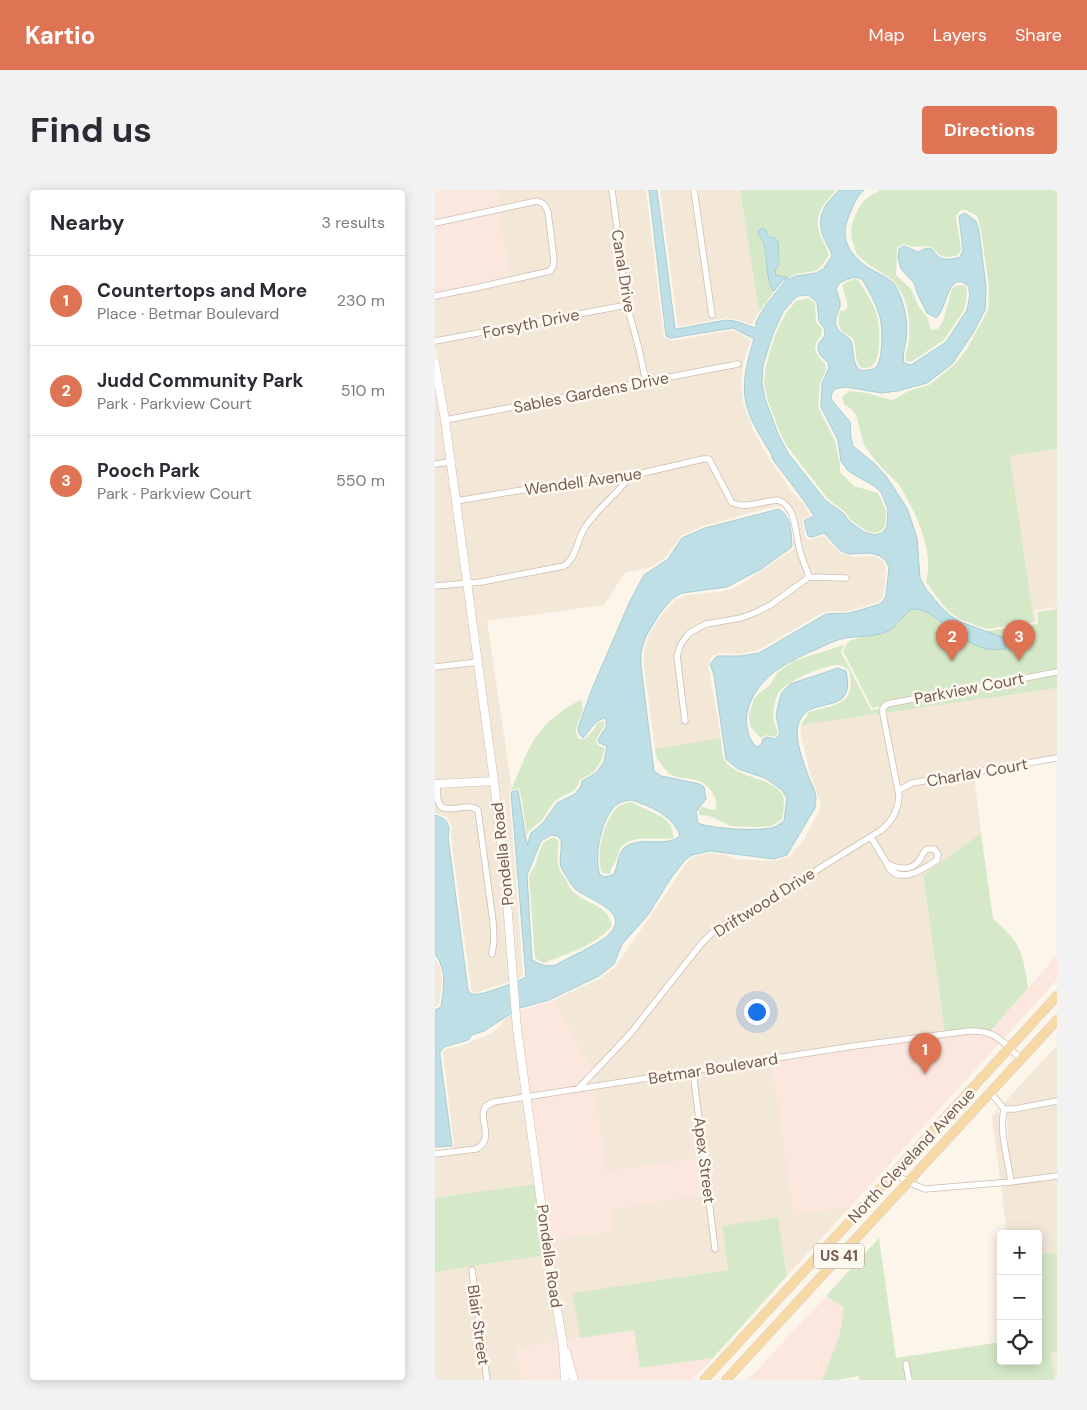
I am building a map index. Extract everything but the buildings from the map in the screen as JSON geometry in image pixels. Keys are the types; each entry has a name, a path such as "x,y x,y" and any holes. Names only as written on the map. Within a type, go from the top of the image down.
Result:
{"main road":[{"name":"Pondella Road","path":"435,363 451,462 494,781 505,876 517,1029 549,1260 563,1345 565,1380"},
{"path":"436,784 494,781"},
{"name":"North Cleveland Avenue","path":"704,1380 1057,996"},
{"name":"North Cleveland Avenue","path":"726,1380 1057,1020"},
{"name":"Pondella Road","path":"563,1345 574,1380"}],"street":[{"name":"Canal Drive","path":"612,190 627,305 638,342 646,382"},
{"path":"694,190 712,315"},
{"path":"435,223 537,201 544,204 548,212 554,260 550,271 435,296"},
{"name":"Forsyth Drive","path":"435,342 627,305"},
{"name":"Sables Gardens Drive","path":"445,420 738,364"},
{"name":"Wendell Avenue","path":"456,501 595,478 630,476 709,459 732,502 744,505 778,500 786,504 793,517 799,548 809,577"},
{"path":"435,464 451,462"},
{"path":"435,586 481,582 564,566 569,562 588,523 624,485 630,476"},
{"path":"685,721 677,662 678,650 684,638 700,626 741,618 757,612 772,604 809,577 846,578"},
{"path":"435,666 478,662"},
{"name":"Parkview Court","path":"883,708 893,702 1057,672"},
{"name":"Driftwood Drive","path":"578,1089 630,1034 711,934 739,916 781,894 871,837 884,828 892,819 897,807 899,790 884,722 883,708"},
{"name":"Charlav Court","path":"899,790 912,783 1057,758"},
{"path":"436,784 438,801 441,807 447,809 472,807 478,810 493,922 494,940 492,954"},
{"path":"871,837 887,864 892,872 897,875 909,875 919,870 937,860 938,854 933,849 927,849 915,864 905,868 899,869 887,864"},
{"path":"915,864 919,870"},
{"name":"Betmar Boulevard","path":"435,1154 476,1149 481,1146 485,1141 486,1135 483,1115 487,1104 527,1097 969,1031 988,1032 999,1038 1021,1059"},
{"name":"Apex Street","path":"693,1071 715,1249"},
{"path":"990,1092 1004,1109 1005,1145 1011,1182"},
{"path":"1004,1109 1057,1102"},
{"path":"895,1173 907,1182 925,1189 1057,1176"},
{"name":"Blair Street","path":"472,1270 487,1380"},
{"path":"906,1364 909,1380"}],"shaded area":[{"path":"435,190 496,190 510,285 435,298"},
{"path":"496,190 646,190 664,337 672,341 733,330 751,340 743,364 741,383 743,403 753,430 770,460 794,494 804,504 810,516 802,521 805,536 808,540 823,536 841,553 854,557 875,556 886,567 884,595 878,602 850,611 824,612 758,650 741,654 719,653 712,656 708,664 721,738 655,749 644,665 644,652 648,637 662,614 676,599 688,595 720,592 735,588 794,549 792,519 788,511 780,506 765,509 704,526 681,536 666,557 652,567 625,573 604,605 487,621 512,789 509,792 523,974 516,979 448,419 435,346 435,298 510,285"},
{"path":"660,190 740,190 759,312 753,321 753,325 736,319 726,318 678,327"},
{"path":"435,381 442,420 490,778 435,782"},
{"path":"1057,449 1057,607 1035,610 1036,622 1034,622 1010,456"},
{"path":"1057,688 1057,760 974,775 981,833 923,875 945,1033 855,1050 772,1062 794,1214 851,1206 787,1276 778,1217 722,1226 728,1270 574,1293 580,1338 566,1340 550,1240 614,1231 611,1209 705,1157 606,1172 593,1075 554,1000 601,978 616,966 688,861 693,857 710,853 727,855 735,859 774,861 790,856 803,841 821,804 810,773 801,736 801,725"},
{"path":"491,784 502,877 510,982 475,993 471,989 451,837 452,828 450,821 445,816 435,813 435,787"},
{"path":"1057,955 1057,980 851,1206 794,1215 771,1062 854,1050 853,1047 939,1033 989,1033"},
{"path":"435,958 440,967 442,980 439,1005 435,1007"},
{"path":"554,1000 593,1075 606,1171 705,1157 710,1194 612,1209 615,1231 550,1240 519,1011"},
{"path":"513,1014 536,1184 435,1198 435,1151 451,1149 454,1145 444,1050 461,1046 492,1033 504,1020"},
{"path":"1057,1045 1056,1099 1006,1106 1004,1103"},
{"path":"1057,1104 1057,1252 1042,1254 1042,1230 1006,1230 992,1116 999,1107 1008,1185 1014,1185 1008,1145 1007,1112"},
{"path":"546,1255 560,1341 517,1348 521,1380 435,1380 435,1272"},
{"path":"826,1296 844,1308 837,1346 822,1380 748,1380"},
{"path":"634,1330 641,1368 713,1358 692,1380 577,1380 566,1340"},
{"path":"560,1341 562,1380 521,1380 516,1348"},
{"path":"1057,1352 1057,1380 1055,1380 1051,1353"}],"green space":[{"path":"740,190 836,190 823,206 818,217 821,237 829,255 821,267 815,271 796,274 788,278 776,276 775,270 779,261 777,245 771,237 759,235 764,248 770,283 773,290 775,290 759,312"},
{"path":"880,190 1057,190 1057,449 1010,456 1034,622 986,629 962,620 943,605 926,582 928,558 926,545 911,506 899,485 868,451 862,439 856,416 844,405 842,397 849,391 867,393 891,400 908,391 929,385 954,365 967,349 988,310 989,287 981,230 977,216 966,210 961,210 956,216 961,250 958,255 944,257 933,248 927,246 912,247 904,244 897,248 896,275 911,289 919,307 927,317 931,330 938,329 943,321 952,289 963,285 966,287 967,294 964,310 944,340 911,362 906,361 909,322 907,306 903,296 894,282 858,255 851,233 854,217 859,207 866,199"},
{"path":"854,279 858,280 870,300 878,321 879,349 875,362 866,368 862,368 859,365 853,339 842,331 839,322 840,311 846,310 847,307 843,284"},
{"path":"808,298 815,303 816,322 822,329 815,349 825,364 826,370 820,383 818,407 835,441 840,472 854,486 878,493 886,510 885,526 881,531 875,533 865,530 852,521 845,512 828,499 787,446 767,398 764,383 766,366 775,335 786,313 796,301"},
{"path":"916,605 959,635 1038,624 1037,612 1057,609 1057,672 1048,670 998,679 985,684 896,699 882,706 872,708 843,651 849,641 898,625 907,611"},
{"path":"844,645 841,652 871,710 883,708 897,702 1057,675 1057,688 801,725 809,712 836,704 847,697 851,682 849,670 838,665 832,666 797,679 779,692 773,715 778,734 775,737 767,735 761,738 750,726 749,715 754,699 758,694 770,685 777,673 793,661"},
{"path":"581,700 583,708 576,727 579,739 585,739 598,722 604,721 604,726 596,740 597,745 605,748 601,761 594,772 580,780 574,790 556,800 542,820 527,834 520,790 518,788 512,790 512,788 524,759 537,736 554,717"},
{"path":"721,738 724,759 731,767 772,785 783,796 782,819 772,826 731,826 709,816 699,815 699,810 702,807 712,810 716,809 715,797 710,789 697,780 669,774 655,753 655,749"},
{"path":"631,802 664,818 671,826 674,838 641,839 629,842 620,848 610,874 602,873 600,847 605,828 619,806"},
{"path":"981,833 993,919 1010,935 1019,949 1028,988 989,1033 945,1033 923,875"},
{"path":"551,838 556,838 558,841 558,865 570,888 575,894 605,912 610,918 612,926 589,944 543,963 535,958 529,876 536,864 543,843"},
{"path":"536,1184 546,1255 435,1272 435,1198"},
{"path":"778,1217 787,1276 713,1358 640,1368 634,1330 580,1338 573,1293 728,1270 722,1226"},
{"path":"879,1238 896,1358 997,1343 997,1365 1042,1365 1042,1254 1057,1252 1057,1352 1051,1353 1055,1380 859,1380 859,1376 836,1380 822,1380 839,1336 844,1308 826,1296"}],"water":[{"path":"649,190 657,190 675,328 677,329 726,320 756,328 756,322 766,305 785,281 796,276 816,273 823,269 832,256 823,236 821,226 822,214 827,204 839,190 864,190 853,205 849,216 845,233 846,240 849,248 858,260 890,280 897,289 903,303 906,319 907,335 903,354 904,363 911,365 946,342 967,310 970,294 968,286 961,282 956,282 949,292 940,314 936,318 927,313 914,283 901,269 898,258 899,249 904,246 918,252 927,248 932,249 938,256 944,259 960,257 963,250 959,216 965,213 976,221 986,287 985,310 973,333 952,364 927,383 882,393 845,387 835,389 831,399 850,422 853,446 886,476 907,508 917,538 920,578 926,589 951,616 961,622 1004,638 1007,644 1005,649 994,650 976,646 927,612 914,609 908,612 891,630 876,635 838,640 805,654 773,673 757,690 747,713 748,732 751,740 757,747 761,745 763,739 767,737 775,739 780,734 776,715 781,694 790,684 838,668 846,671 848,686 845,695 839,701 805,713 799,722 797,735 800,750 816,798 815,808 787,855 774,859 710,851 692,855 685,860 671,878 648,915 622,944 614,964 599,976 549,1000 520,1008 484,1031 472,1035 468,1040 444,1047 440,1052 440,1056 452,1146 435,1147 435,1010 441,1007 444,979 439,960 435,954 435,815 445,820 449,829 448,837 468,990 471,994 482,993 498,989 526,977 511,792 518,790 527,845 531,833 543,823 557,803 575,794 582,781 596,773 604,762 607,746 599,743 598,740 606,727 606,720 604,718 597,721 583,738 579,734 578,728 592,689 630,601 644,575 668,559 682,538 705,528 779,509 789,521 792,547 761,569 727,587 682,593 673,598 660,613 646,636 641,652 641,666 654,771 661,776 700,784 704,787 706,799 696,812 698,823 734,829 774,827 784,821 787,798 782,790 765,778 738,769 726,759 714,675 710,664 717,656 741,656 759,653 826,614 850,613 880,604 886,596 889,567 880,556 871,553 849,554 841,551 824,533 812,537 808,536 804,521 814,516 772,458 754,425 745,400 745,373 754,339 733,328 671,338 666,336","holes":["854,277 862,279 880,317 882,342 879,361 873,369 863,371 857,367 854,361 851,341 839,331 836,325 840,304 836,288 841,282","808,295 817,302 819,321 825,333 818,348 820,355 828,363 829,368 822,383 821,407 838,440 841,461 848,471 881,492 888,509 887,527 882,533 875,535 864,532 825,500 788,453 778,434 765,399 762,383 763,365 773,334 783,312 798,296","631,800 646,805 667,817 680,836 674,840 636,842 629,845 621,852 613,875 605,877 600,875 598,867 598,847 608,816 620,802","551,835 557,836 561,840 561,867 572,885 575,889 607,908 613,914 615,921 614,928 606,937 589,948 552,966 532,960 527,875 541,841"]},
{"path":"762,228 765,229 769,237 775,238 778,242 779,264 775,270 776,275 788,278 783,280 773,291 770,285 765,248 758,231"}],"place":[{"name":"Judd Community Park","path":"952,661"},
{"name":"Pooch Park","path":"1019,661"},
{"name":"Countertops and More","path":"925,1074"}]}
